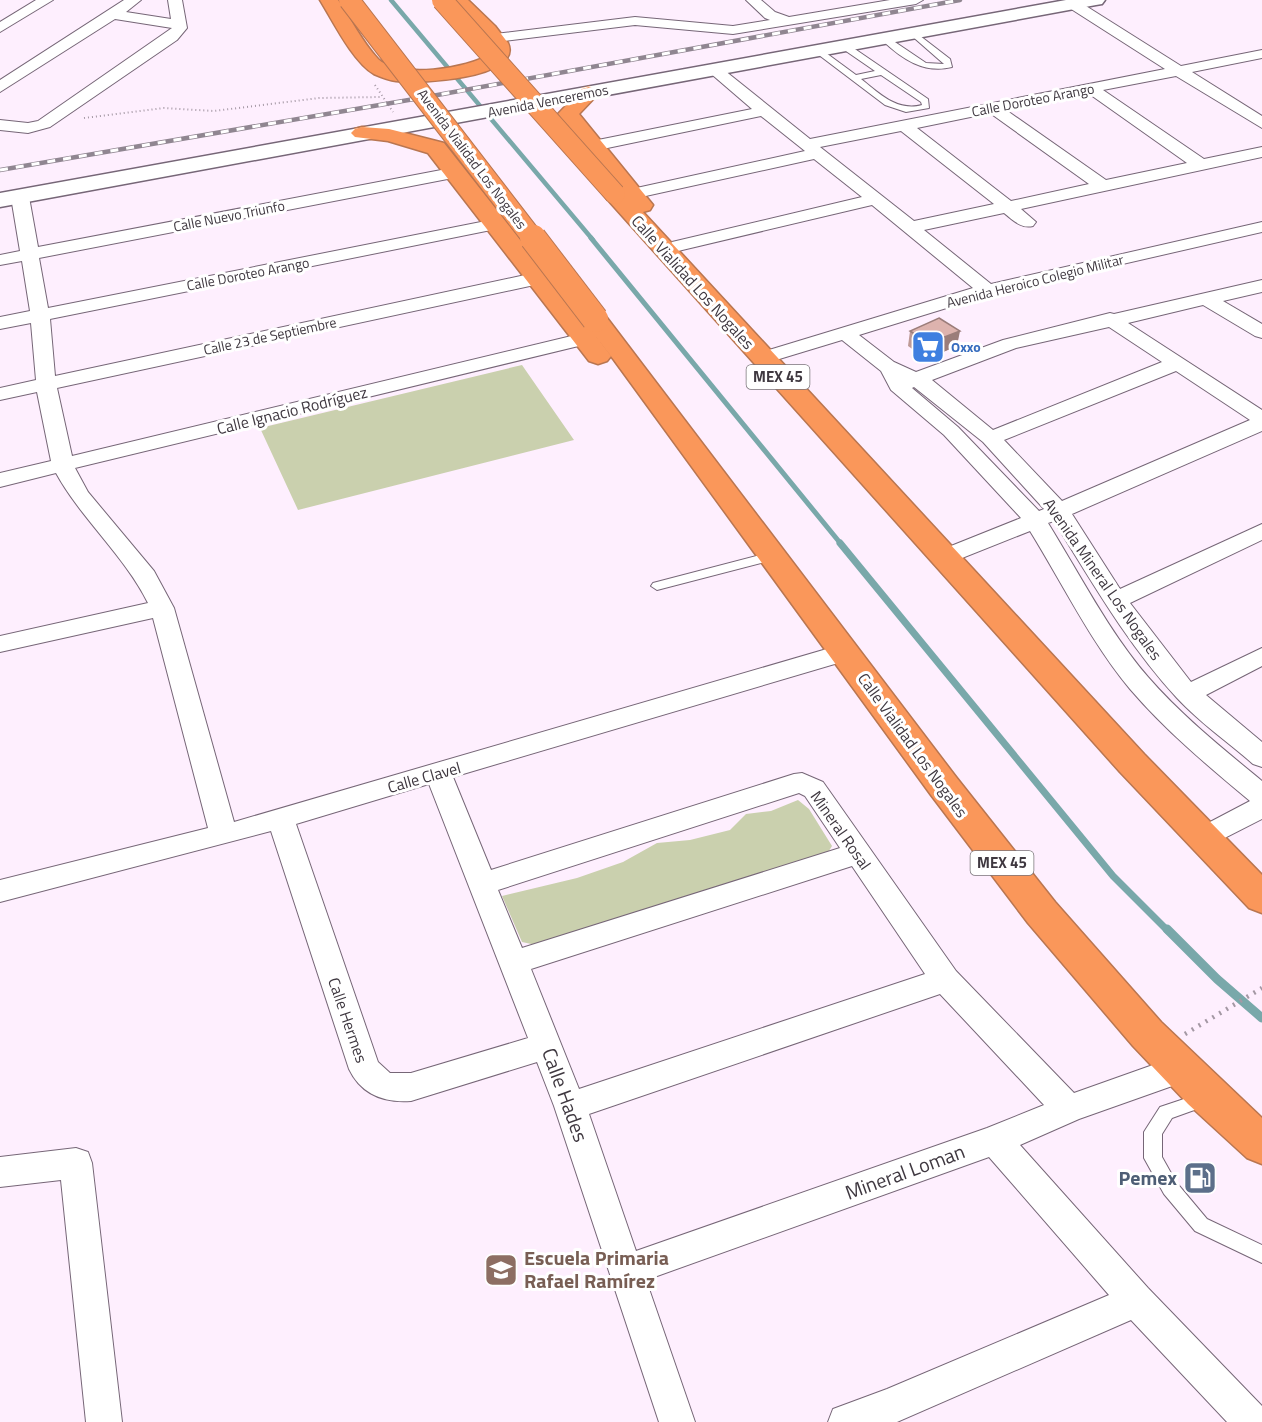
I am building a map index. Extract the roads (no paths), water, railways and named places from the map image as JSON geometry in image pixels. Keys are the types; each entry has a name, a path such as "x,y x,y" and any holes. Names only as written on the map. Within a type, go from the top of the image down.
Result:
{"highway":[{"path":"329,0 371,63 380,70 396,75 427,77 469,70 499,57 502,52 495,38 457,0"},
{"name":"Avenida Vialidad Los Nogales","path":"349,0 589,329"},
{"name":"MEX 45","path":"442,0 624,194"},
{"path":"589,93 562,107 593,146 624,194 678,246 800,382 842,446"},
{"path":"412,125 457,172 539,278 589,329"},
{"path":"362,134 389,135 436,148"},
{"name":"Calle Vialidad Los Nogales","path":"624,194 842,446 1201,839 1262,898"},
{"name":"Calle Vialidad Los Nogales","path":"589,329 645,381 690,447 846,652 955,803 1079,959 1178,1055 1207,1098 1262,1145"}],"street":[{"path":"0,28 46,0"},
{"path":"0,87 8,76 134,0"},
{"path":"175,0 176,31"},
{"path":"753,0 770,15 788,21"},
{"path":"495,38 635,21 699,29 734,30 916,0"},
{"name":"Avenida Venceremos","path":"589,93 1096,0"},
{"path":"1073,4 1262,123"},
{"path":"114,14 176,31"},
{"path":"4,127 28,128 44,124 176,31"},
{"name":"Calle Doroteo Arango","path":"624,194 905,126 1262,54"},
{"path":"714,69 811,150 912,227 987,290"},
{"path":"1090,88 1200,164"},
{"name":"Avenida Venceremos","path":"10,198 515,107 562,107"},
{"path":"993,108 1102,185"},
{"path":"593,146 764,111"},
{"path":"905,126 1027,222"},
{"path":"912,227 1006,205 1262,152"},
{"name":"Calle Nuevo Triunfo","path":"0,260 457,172"},
{"path":"10,198 30,254 40,315 46,384 63,466 79,495 146,576 162,608 224,835"},
{"path":"678,246 876,200"},
{"name":"Calle Doroteo Arango","path":"0,324 496,224"},
{"name":"Avenida Heroico Colegio Militar","path":"776,354 987,290 1262,226"},
{"name":"Calle 23 de Septiembre","path":"0,394 539,278"},
{"path":"900,377 1010,344 1262,286"},
{"path":"1206,299 1262,332"},
{"path":"1110,320 1262,418"},
{"name":"Calle Ignacio Rodríguez","path":"0,480 63,466 589,329"},
{"path":"846,334 900,377 1035,520 1109,641 1138,682 1189,735 1262,796"},
{"path":"990,438 1178,363"},
{"name":"Avenida Mineral Los Nogales","path":"900,377 949,402 990,438 1059,511 1151,651 1188,694 1262,757"},
{"path":"944,557 1059,511 1262,423"},
{"path":"1116,600 1262,531"},
{"path":"0,644 162,608"},
{"name":"Calle Clavel","path":"0,891 281,819 846,652"},
{"path":"1188,694 1262,656"},
{"name":"Calle Hades","path":"438,773 515,962 570,1106 677,1422"},
{"name":"Mineral Rosal","path":"482,884 802,783 814,789 945,980 1069,1109"},
{"path":"1201,839 1262,807"},
{"name":"Calle Hermes","path":"281,819 364,1070 372,1079 381,1085 395,1088 411,1087 547,1046"},
{"path":"515,962 858,853"},
{"path":"570,1106 945,980"},
{"name":"Mineral Loman","path":"627,1271 995,1140 1069,1109 1178,1055"},
{"path":"995,1140 1136,1300 1252,1422"},
{"path":"0,1172 76,1163 104,1422"},
{"path":"846,1422 893,1414 1136,1300"}],"lane":[{"path":"886,40 924,68 932,69 949,65 915,34"},
{"path":"819,52 896,109 905,111 926,106 926,101 846,47"},
{"path":"855,78 882,72"},
{"path":"657,586 772,556"},
{"path":"1207,1098 1166,1112 1153,1132 1153,1158 1170,1188 1201,1225 1262,1254"}],"waterway":[{"path":"391,0 593,240"},
{"path":"591,238 841,544"},
{"path":"840,543 1113,876 1168,931"},
{"path":"1167,929 1217,979 1262,1018"}],"railway":[{"path":"0,170 432,96 960,0"}],"place":[{"name":"Oxxo","path":"928,347"},
{"name":"Pemex","path":"1200,1178"},
{"name":"Escuela Primaria Rafael Ramírez","path":"501,1270"}]}
